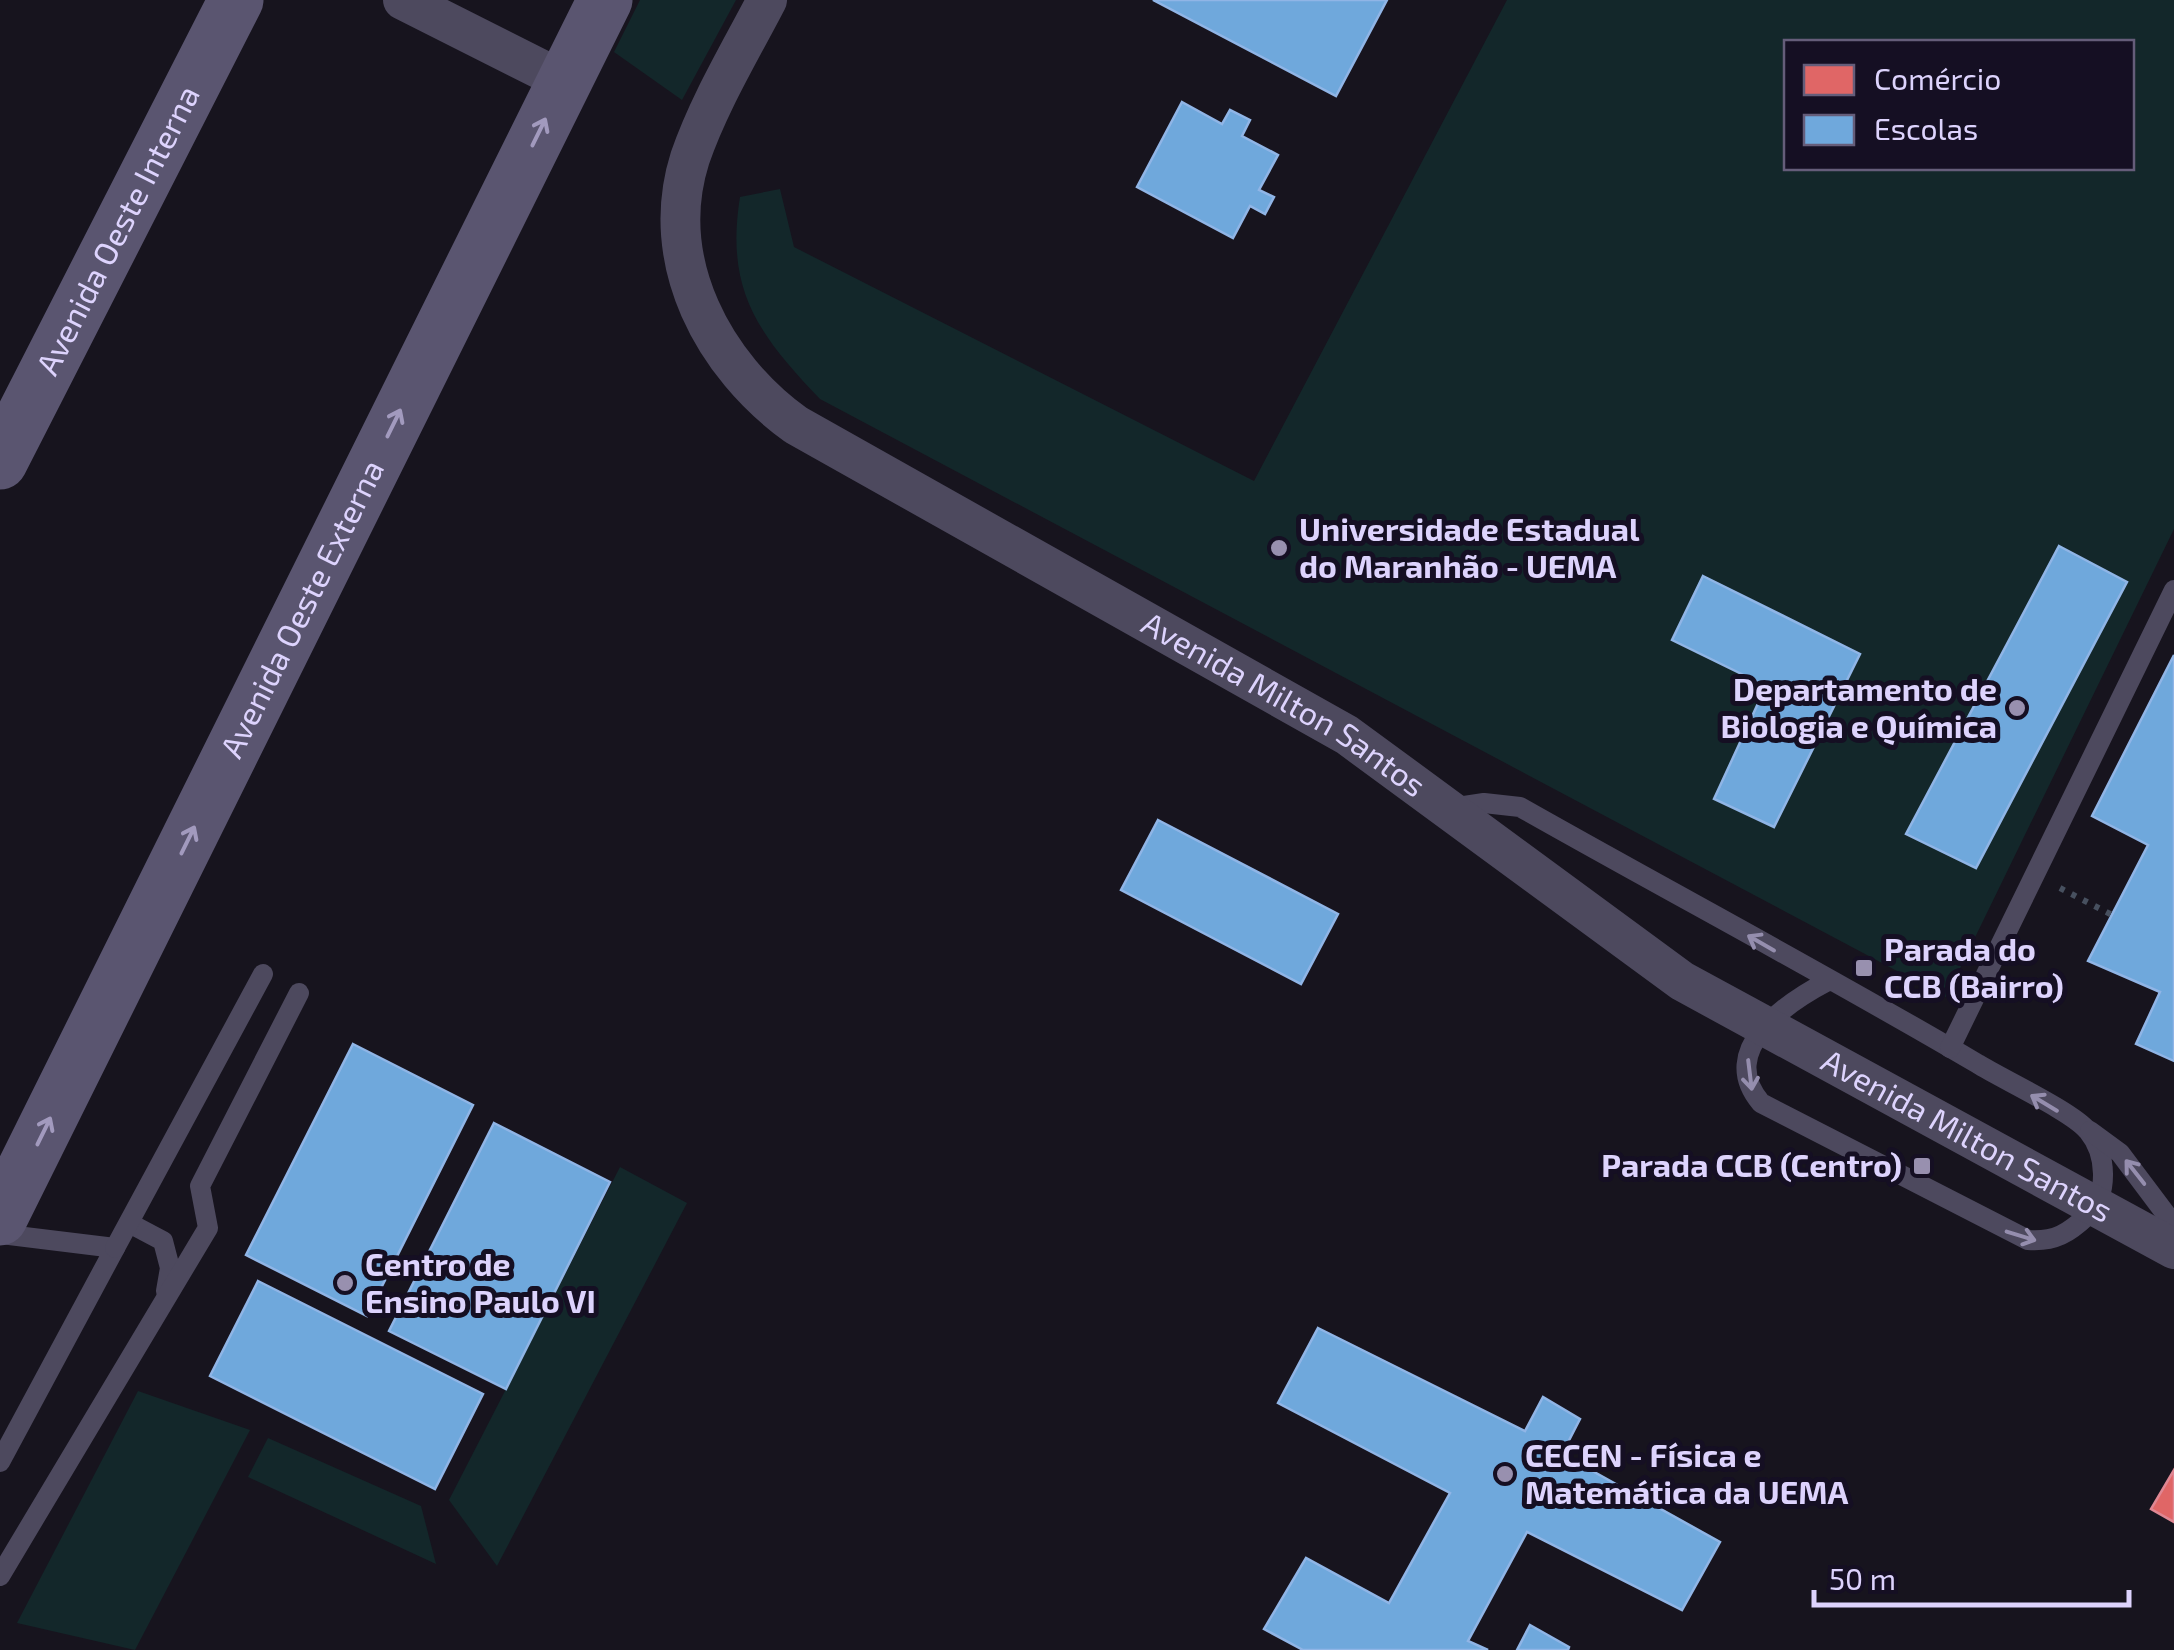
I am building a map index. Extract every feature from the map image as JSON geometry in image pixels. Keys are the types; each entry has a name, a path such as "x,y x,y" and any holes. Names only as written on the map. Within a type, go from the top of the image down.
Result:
{"street":[{"name":"Avenida Oeste Interna","path":"0,462 236,0"},
{"path":"404,0 564,80"},
{"name":"Avenida Oeste Externa","path":"0,1218 606,0"},
{"name":"Avenida Milton Santos","path":"767,0 712,104 689,162 684,190 683,226 696,300 708,328 740,378 796,425 1348,736 1452,808 1682,982 2174,1249"}],"lane":[{"path":"1950,1048 2174,590"},
{"path":"1452,808 1484,803 1520,806 1950,1048 2086,1128 2120,1153 2174,1226"},
{"path":"0,1462 264,974"},
{"path":"1828,981 1791,1000 1762,1028 1748,1057 1746,1076 1750,1090 1774,1113 2028,1240 2042,1241 2070,1232 2096,1207 2103,1187 2102,1167 2086,1128"},
{"path":"0,1576 208,1228 200,1186 299,993"},
{"path":"129,1223 163,1241 170,1268 163,1303"},
{"path":"0,1234 115,1248"}],"path":[{"path":"2034,875 2112,915"}],"green space":[{"path":"640,0 736,0 682,100 614,52"},
{"path":"1507,0 2174,0 2174,529 1946,997 820,399 779,353 751,308 737,259 740,197 780,189 794,247 1254,481"},
{"path":"620,1167 687,1203 497,1566 449,1500"},
{"path":"138,1391 250,1430 135,1650 17,1623"},
{"path":"268,1438 421,1506 436,1564 248,1477"}],"building: Comércio":[{"path":"2174,1470 2174,1522 2151,1509"}],"building: Escolas":[{"path":"1153,0 1387,0 1336,96"},
{"path":"1182,102 1222,124 1230,110 1250,120 1242,136 1278,155 1259,190 1274,197 1265,214 1250,206 1233,238 1137,187"},
{"name":"Departamento de Biologia e Química","path":"2059,546 2127,582 1976,868 1906,834"},
{"path":"1703,576 1860,654 1774,827 1714,799 1766,686 1672,640"},
{"path":"2174,655 2174,1061 2136,1044 2160,992 2088,961 2148,845 2092,816"},
{"path":"1158,820 1338,914 1301,984 1121,890"},
{"path":"353,1044 473,1105 367,1316 246,1255"},
{"path":"494,1123 610,1182 506,1389 389,1331"},
{"path":"258,1281 483,1394 435,1489 210,1376"},
{"name":"CECEN - Física e Matemática da UEMA","path":"1318,1328 1525,1431 1543,1397 1580,1419 1562,1454 1720,1542 1682,1610 1527,1532 1468,1641 1488,1650 1303,1650 1264,1629 1306,1558 1389,1603 1450,1493 1278,1403"},
{"path":"1530,1625 1569,1647 1568,1650 1517,1650"}],"place":[{"name":"Universidade Estadual do Maranhão - UEMA","path":"1279,548"},
{"name":"Departamento de Biologia e Química","path":"2017,708"},
{"name":"Parada do CCB (Bairro)","path":"1864,968"},
{"name":"Parada CCB (Centro)","path":"1922,1166"},
{"name":"Centro de Ensino Paulo VI","path":"345,1283"},
{"name":"CECEN - Física e Matemática da UEMA","path":"1505,1474"}]}
